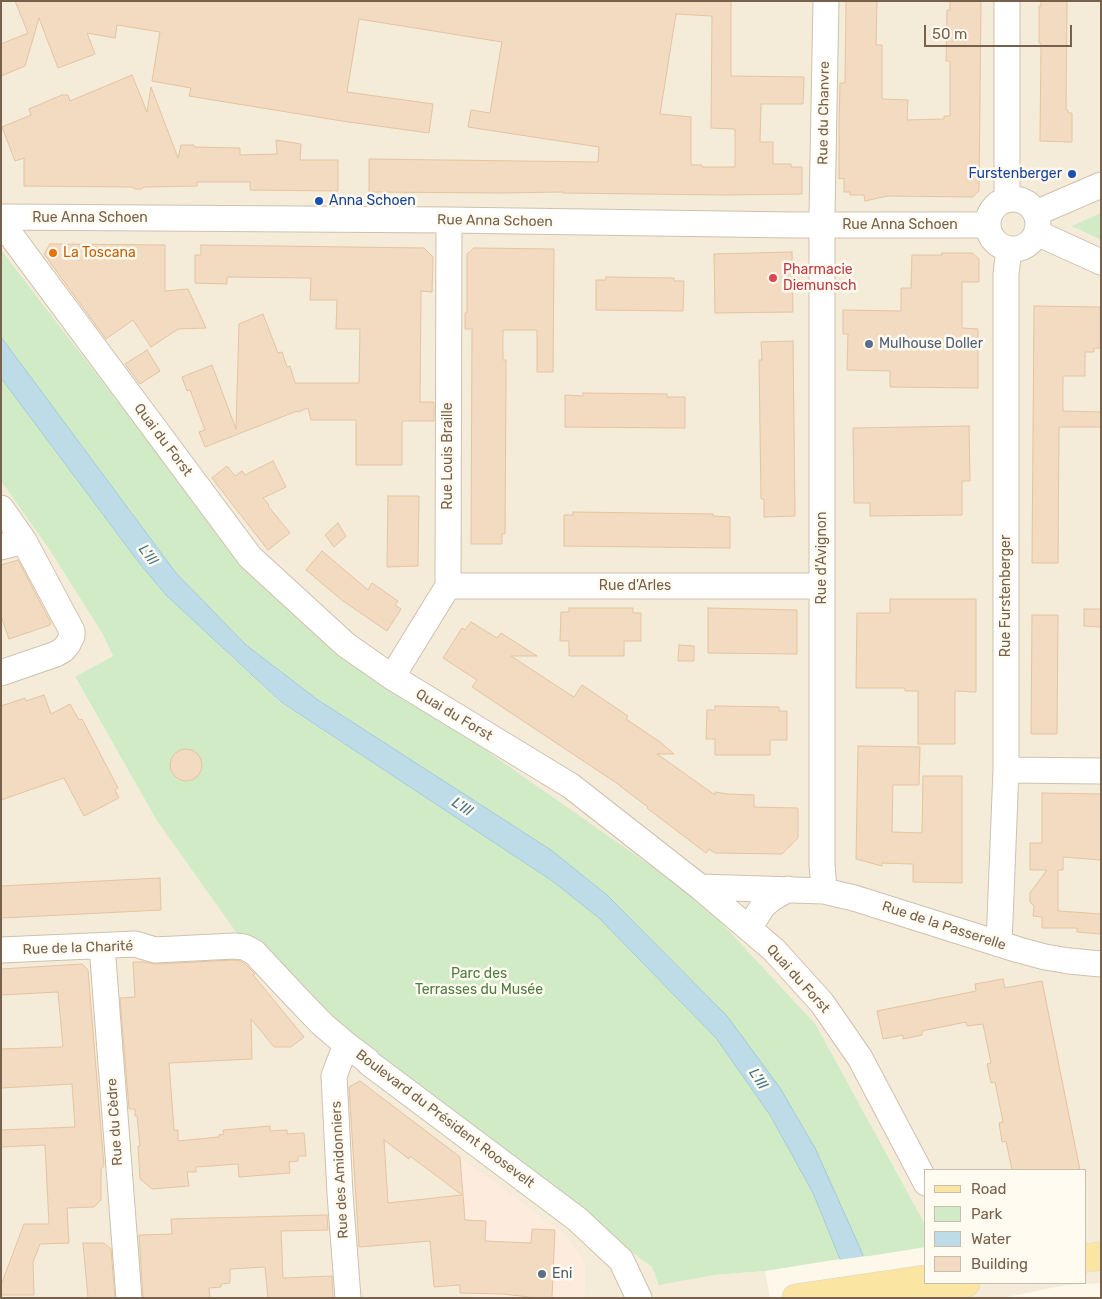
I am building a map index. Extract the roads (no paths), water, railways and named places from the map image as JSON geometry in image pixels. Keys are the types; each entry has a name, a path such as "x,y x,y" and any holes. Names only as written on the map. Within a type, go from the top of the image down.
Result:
{"main road":[{"path":"1087,1258 1101,1256"},
{"path":"808,1296 940,1284"},
{"path":"874,1298 946,1284"}],"street":[{"name":"Rue du Chanvre","path":"822,224 826,1"},
{"path":"1007,1 1007,200"},
{"path":"1036,223 1101,185"},
{"path":"1014,199 1021,200 1032,208 1036,223 1029,244 1022,248 1008,249 1000,246 994,240 988,224 993,209 1000,203 1014,199"},
{"name":"Rue Anna Schoen","path":"1,217 988,224"},
{"name":"Rue Louis Braille","path":"448,586 449,220"},
{"name":"Quai du Forst","path":"1,222 250,558 346,645 392,677 571,786 700,887 780,956 822,1003 860,1058 924,1178"},
{"path":"1036,223 1101,262"},
{"name":"Rue d'Avignon","path":"822,224 822,864 824,891"},
{"name":"Rue Furstenberger","path":"999,944 1006,770 1006,284 1008,249"},
{"path":"1,508 13,544 70,625 72,631 72,636 63,650 1,673"},
{"path":"392,677 448,586"},
{"name":"Rue d'Arles","path":"448,586 822,586"},
{"path":"1006,770 1101,771"},
{"name":"Rue de la Passerelle","path":"700,887 824,891 854,898 999,944 1053,958 1101,964"},
{"path":"749,928 763,906 771,899 788,890"},
{"name":"Rue de la Charité","path":"1,950 135,944 155,950 244,947"},
{"name":"Rue du Cèdre","path":"102,946 129,1298"},
{"name":"Boulevard du Président Roosevelt","path":"244,947 260,957 323,1025 348,1046 577,1219 620,1260 638,1298"},
{"name":"Rue des Amidonniers","path":"348,1046 342,1055 334,1076 348,1298"}],"water":[{"name":"L'Ill","path":"1,337 176,573 246,645 318,700 551,850 607,895 727,1016 780,1088 815,1148 860,1248 879,1298 856,1298 813,1193 770,1115 716,1038 599,918 551,880 281,702 166,595 140,564 1,378"}],"place":[{"name":"Furstenberger","path":"1072,174"},
{"name":"Anna Schoen","path":"319,201"},
{"name":"La Toscana","path":"53,253"},
{"name":"Pharmacie Diemunsch","path":"773,278"},
{"name":"Mulhouse Doller","path":"869,344"},
{"name":"Eni","path":"542,1274"}],"park label":[{"name":"Parc des Terrasses du Musée","path":"479,982"}]}
